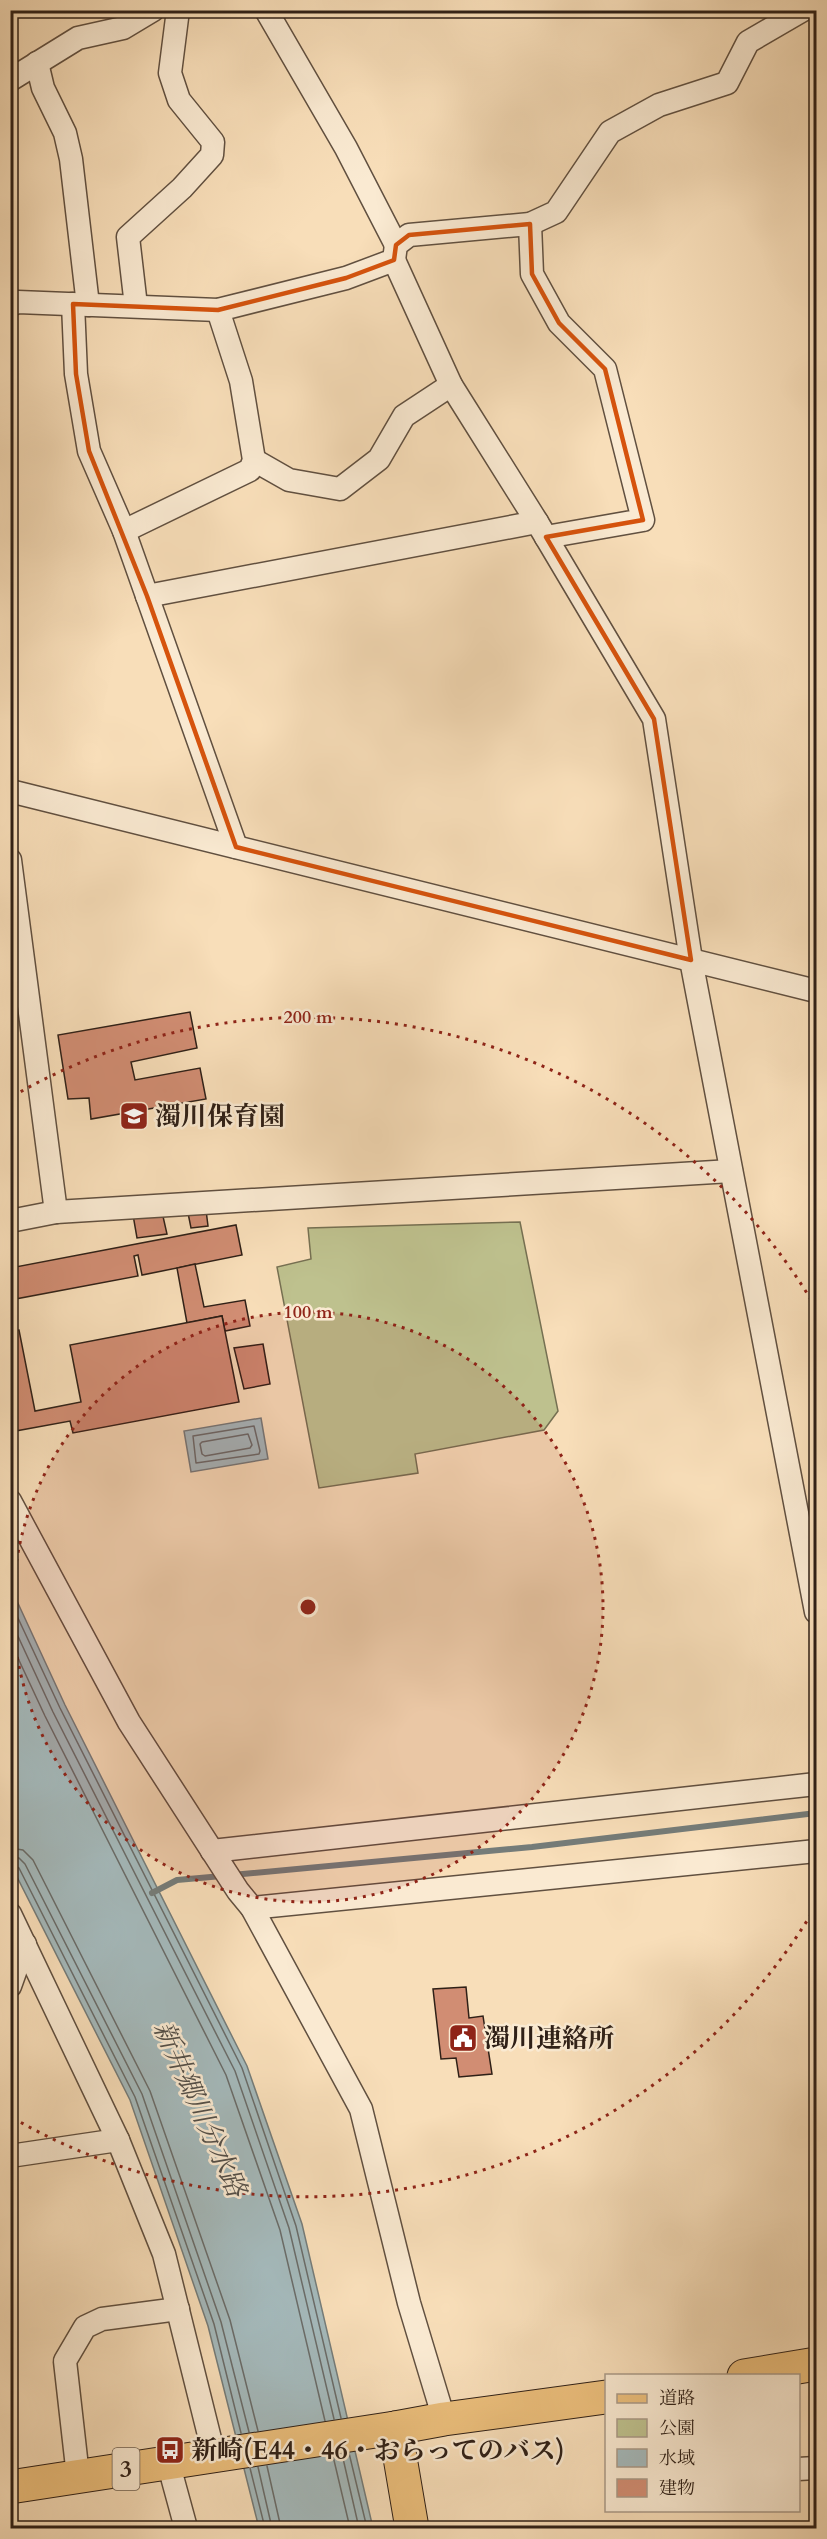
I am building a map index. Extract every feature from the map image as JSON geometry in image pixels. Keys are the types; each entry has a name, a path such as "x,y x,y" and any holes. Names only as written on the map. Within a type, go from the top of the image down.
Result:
{"main road":[{"path":"756,2374 816,2364"},
{"name":"3","path":"10,2487 384,2430 444,2418 600,2403"},
{"path":"384,2430 412,2529"}],"street":[{"path":"10,80 78,38 123,28 153,10"},
{"path":"136,306 128,237 182,188 212,155 213,142 179,99 170,73 178,10"},
{"path":"266,10 346,148 395,252 451,385 541,529 654,719 692,960 816,1612"},
{"path":"10,305 18,302 218,310 346,278 395,252 409,235 530,224 556,212 610,132 659,105 727,83 748,42 802,10"},
{"path":"37,63 43,88 65,133 71,159 81,304 76,374 89,451 124,531 236,847"},
{"path":"147,596 541,529 643,520 604,369 559,323 532,274 530,224"},
{"path":"124,531 250,470 254,460 242,381 218,310"},
{"path":"254,460 289,480 340,489 379,459 404,416 451,385"},
{"path":"10,791 816,991"},
{"path":"10,860 56,1212"},
{"path":"10,1221 56,1212 731,1171"},
{"path":"10,1501 129,1722 212,1851 252,1908 361,2109 409,2303 444,2418"},
{"path":"212,1851 816,1784"},
{"path":"252,1908 816,1851"},
{"path":"10,1914 118,2140 164,2254 178,2309 227,2453"},
{"path":"10,1986 25,1944"},
{"path":"10,2156 118,2140"},
{"path":"78,2476 65,2361 85,2327 102,2319 178,2309"},
{"path":"168,2462 186,2529"},
{"path":"800,2469 816,2468"}],"highlighted area":[{"path":"530,224 532,274 559,323 605,369 643,520 546,537 654,719 691,960 236,847 147,596 89,451 76,374 73,304 218,310 346,278 394,260 396,245 409,235"}],"green space":[{"path":"520,1222 558,1411 544,1430 415,1454 418,1473 319,1488 277,1267 311,1259 308,1228"}],"water":[{"path":"261,1418 268,1459 191,1472 184,1431"},
{"name":"新井郷川分水路","path":"10,1586 65,1705 247,2066 302,2224 373,2528 259,2528 208,2326 130,2100 11,1865"}],"building":[{"path":"190,1012 197,1048 131,1062 135,1080 200,1068 206,1099 91,1119 89,1098 68,1099 58,1035"},
{"path":"206,1210 208,1226 191,1228 188,1213"},
{"path":"162,1212 167,1234 137,1238 133,1215"},
{"path":"236,1225 242,1255 142,1275 138,1255 134,1256 138,1276 10,1300 10,1268"},
{"path":"195,1264 204,1307 245,1300 250,1326 225,1331 222,1316 187,1323 177,1268"},
{"path":"222,1316 239,1402 73,1433 70,1421 10,1432 10,1331 19,1330 35,1411 81,1402 70,1345"},
{"path":"263,1344 270,1384 244,1389 234,1348"},
{"name":"濁川連絡所","path":"466,1987 469,2018 483,2016 492,2074 459,2077 456,2058 441,2059 433,1989"}],"waterway":[{"path":"232,1875 532,1847 816,1813"},
{"path":"152,1893 177,1880 222,1876"}],"place":[{"name":"濁川保育園","path":"134,1116"},
{"name":"濁川連絡所","path":"463,2038"},
{"name":"新崎(E44・46・おらってのバス)","path":"170,2450"}]}
